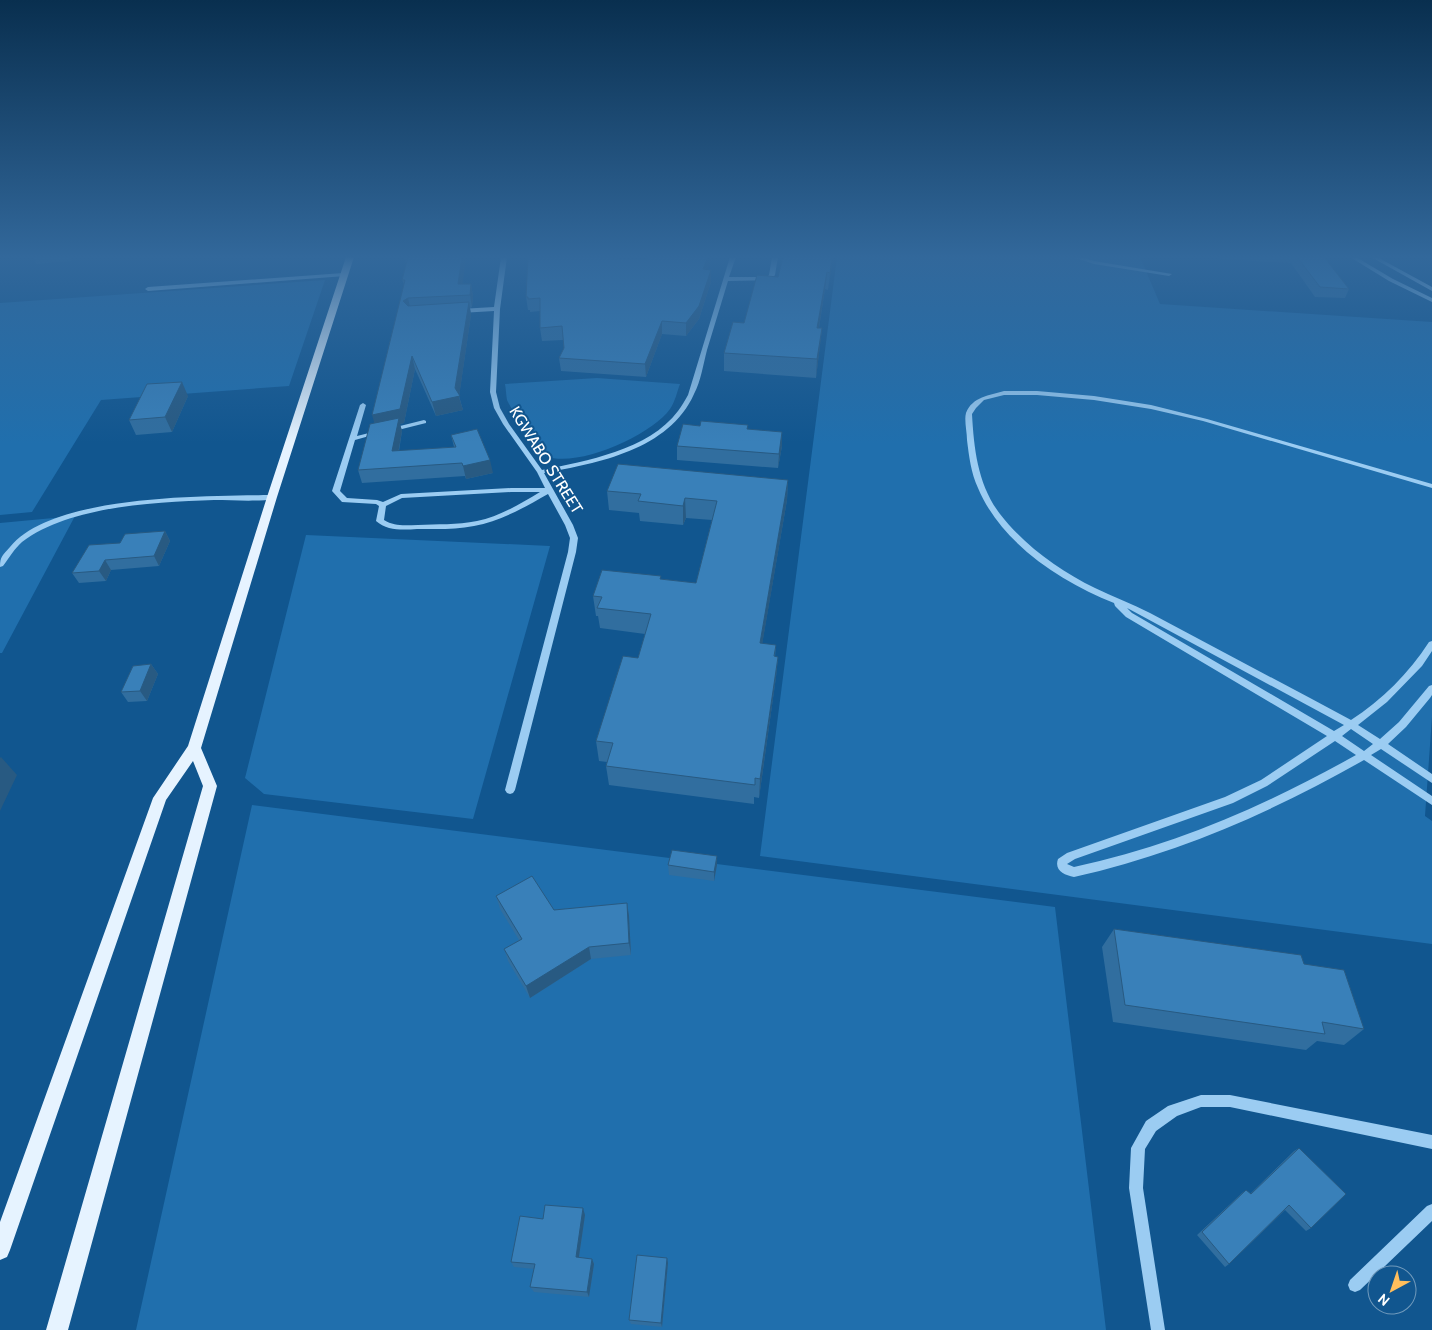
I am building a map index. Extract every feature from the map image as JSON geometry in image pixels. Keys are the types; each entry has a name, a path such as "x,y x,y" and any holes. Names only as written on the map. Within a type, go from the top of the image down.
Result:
{"main road":[{"path":"2,1240 160,798 194,748 329,319"},
{"path":"57,1330 210,786 194,748"}],"street":[{"name":"KGWABO STREET","path":"497,319 493,392 497,408 540,472 569,525 574,538 572,552 510,790"},
{"path":"540,472 589,462 619,452 642,442 670,422 690,396 713,319"},
{"path":"1432,486 1205,420 1151,407 1094,398 1037,393 1004,393 982,400 969,414 974,468 984,496 1001,521 1028,548 1066,574 1114,601 1132,607 1352,725 1432,779"},
{"path":"363,405 336,491 345,500 377,502 383,505"},
{"path":"352,439 424,422"},
{"path":"383,505 380,521 394,528 476,524 496,518 549,490"},
{"path":"383,505 401,496 549,490"},
{"path":"0,564 6,553 40,527 79,514 118,506 176,500 272,497"},
{"path":"1114,601 1129,615 1168,639 1365,754 1432,801"},
{"path":"1432,644 1419,664 1384,700 1352,725 1264,783 1229,800 1071,856 1062,862 1062,866 1068,871 1081,871 1157,850 1198,836 1282,798 1382,744 1410,716 1432,688"},
{"path":"1158,1330 1136,1188 1138,1148 1151,1126 1173,1112 1201,1101 1230,1100 1432,1142"},
{"path":"1355,1286 1432,1211"}],"shaded area":[{"path":"0,319 312,319 289,386 101,400 32,512 0,515"},
{"path":"829,319 1388,319 1432,322 1432,717 1425,816 1432,821 1432,944 760,856"},
{"path":"597,378 680,384 670,409 661,419 631,439 594,454 576,458 559,459 546,456 536,449 507,400 505,384"},
{"path":"75,516 2,653 0,653 0,523"},
{"path":"306,535 550,546 473,819 264,794 245,778"},
{"path":"252,805 1055,907 1106,1330 136,1330"}],"building":[{"path":"395,319 466,319 455,388 460,396 432,402 412,356 400,409 372,415"},
{"path":"540,319 689,319 686,323 662,321 645,364 559,358 564,348 562,326 540,328"},
{"path":"745,319 819,319 817,328 822,328 817,359 724,353 733,322 744,323"},
{"path":"182,382 165,417 129,420 147,384"},
{"path":"399,418 392,451 456,447 451,435 477,429 490,460 463,466 462,463 358,470 370,424"},
{"path":"701,421 748,425 747,429 782,432 779,454 677,446 683,424 700,426"},
{"path":"618,464 788,480 760,643 776,645 774,656 778,657 760,779 755,778 755,785 606,766 613,743 596,741 623,656 638,658 651,614 597,608 602,597 593,596 602,570 661,576 660,579 696,583 717,501 685,498 683,506 638,501 641,494 607,491"},
{"path":"165,531 154,556 105,560 99,571 72,573 89,545 120,543 125,534"},
{"path":"151,664 140,691 121,692 133,666"},
{"path":"672,850 717,856 714,872 668,865"},
{"path":"532,876 554,910 627,903 629,943 589,947 526,986 504,949 522,939 496,896"},
{"path":"1114,929 1301,955 1304,964 1344,970 1364,1029 1322,1022 1325,1034 1125,1005"},
{"path":"1299,1148 1346,1194 1311,1228 1289,1205 1229,1264 1202,1232 1246,1190 1251,1194"},
{"path":"545,1205 583,1208 576,1257 592,1259 587,1292 530,1287 535,1264 511,1262 520,1216 543,1219"},
{"path":"637,1255 667,1258 661,1323 629,1320"}]}
